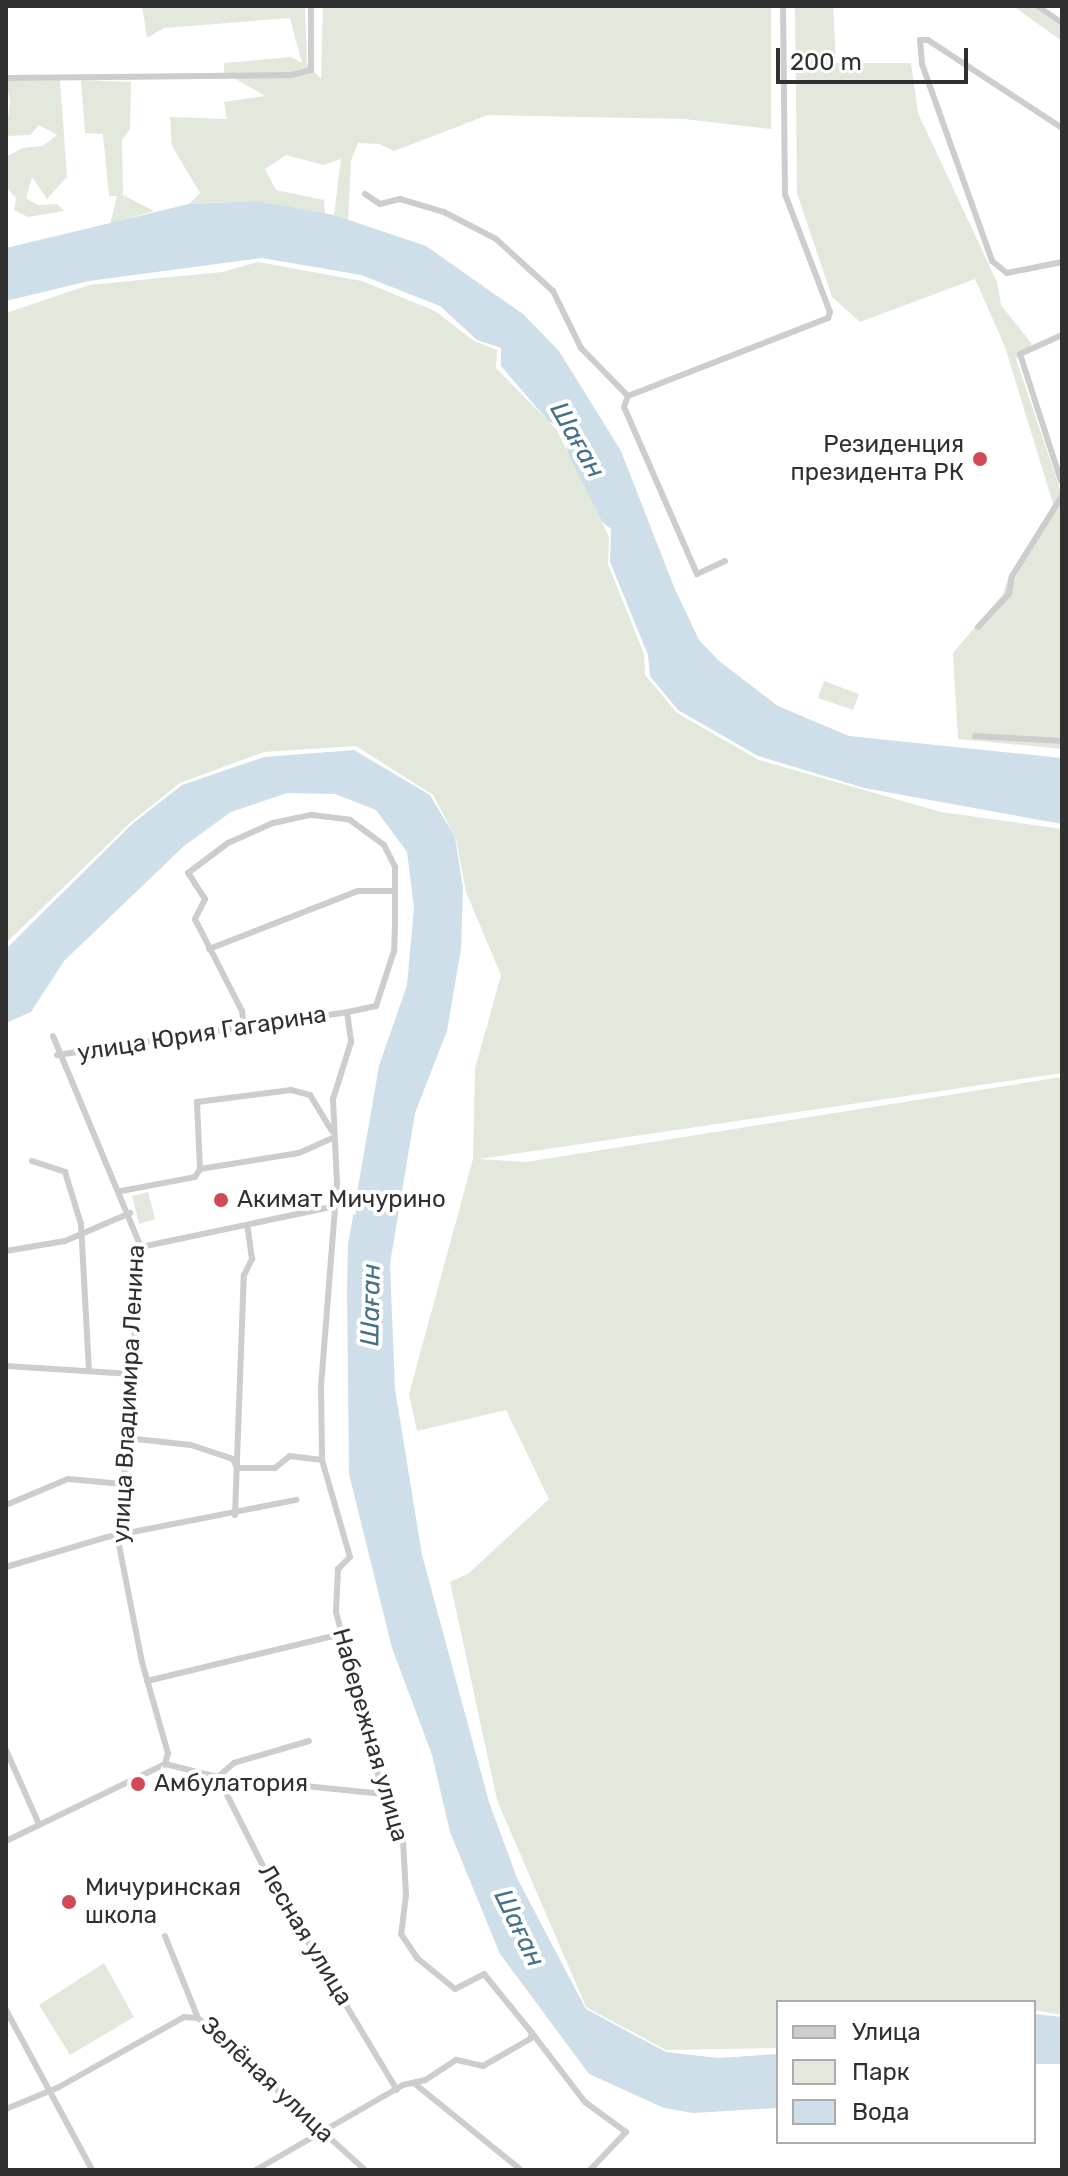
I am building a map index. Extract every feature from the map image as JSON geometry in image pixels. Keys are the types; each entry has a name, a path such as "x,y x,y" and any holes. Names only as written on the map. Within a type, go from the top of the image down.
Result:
{"street":[{"path":"6,78 291,75 311,70 311,6"},
{"path":"725,561 697,574 624,407 628,396 828,318 830,312 785,194 783,6"},
{"path":"1037,6 1062,23"},
{"path":"1062,128 928,40 920,40 922,64 992,261 1007,273 1062,262"},
{"path":"365,194 380,204 400,199 444,212 496,239 553,291 581,348 628,396"},
{"path":"1061,481 1020,354 1062,335"},
{"path":"978,627 1009,594 1012,576 1062,496"},
{"path":"975,736 1062,741"},
{"path":"244,1027 242,1011 195,919 205,899 188,873 228,843 273,823 312,815 350,820 384,845 395,867 392,891 394,951 376,1006 347,1012"},
{"path":"209,949 358,891 392,891"},
{"name":"улица Юрия Гагарина","path":"57,1055 347,1012"},
{"name":"Набережная улица","path":"347,1012 351,1042 338,1072 332,1134 336,1206 321,1386 322,1460 350,1557 338,1569 336,1582 341,1634 383,1794 403,1840 406,1895 401,1934 417,1958 455,1989 484,1974 585,2102 626,2132 590,2170"},
{"name":"улица Владимира Ленина","path":"53,1036 57,1055 121,1191 141,1247 119,1535 147,1681 168,1753 165,1764"},
{"path":"121,1191 195,1177 200,1169 197,1102 291,1090 310,1095 332,1134 299,1153 200,1169"},
{"path":"32,1161 65,1172 80,1234 89,1371"},
{"path":"141,1247 336,1206"},
{"path":"6,1251 80,1234 130,1213"},
{"path":"235,1515 244,1275 252,1259 247,1225"},
{"path":"6,1366 132,1374"},
{"path":"127,1438 191,1445 233,1459 237,1468"},
{"path":"237,1468 275,1468 290,1456 322,1460"},
{"path":"6,1505 68,1479 123,1484"},
{"path":"6,1567 119,1535 235,1515 296,1500"},
{"path":"147,1681 341,1634"},
{"path":"218,1777 234,1763 309,1741"},
{"path":"6,1750 39,1824"},
{"path":"6,1841 165,1764 218,1777 383,1794"},
{"name":"Лесная улица","path":"218,1777 266,1872 397,2090"},
{"name":"Зелёная улица","path":"165,1936 198,2018 365,2170"},
{"path":"6,2010 47,2092 92,2170"},
{"path":"6,2109 47,2092 184,2017 198,2018"},
{"path":"256,2170 320,2130 456,2060 483,2066 531,2036"},
{"path":"414,2083 521,2170"}],"green space":[{"path":"142,6 305,6 307,64 321,79 323,6 771,6 771,129 684,119 488,115 394,151 379,144 358,143 351,161 348,220 334,215 341,159 323,165 286,155 265,169 276,190 324,200 325,214 258,201 189,204 200,193 172,146 170,117 227,119 224,102 265,96 224,72 224,63 291,57 302,63 290,18 164,28 147,38"},
{"path":"795,6 833,6 836,63 911,63 918,113 997,282 1001,305 1032,344 1016,359 1062,495 1062,749 958,739 953,653 1003,594 1009,576 1054,507 1005,347 975,279 860,322 832,297 797,193"},
{"path":"1013,6 1031,6 1062,27 1062,41"},
{"path":"60,80 67,177 47,199 32,177 26,198 38,205 57,204 64,211 28,217 14,210 16,198 6,187 6,157 22,148 43,146 57,135 39,125 30,135 6,136 10,101 6,81"},
{"path":"81,80 131,82 130,129 122,140 123,195 154,211 110,224 117,196 109,196 103,134 85,133"},
{"path":"258,262 362,281 435,311 474,341 497,350 496,368 557,430 609,537 608,564 644,654 645,675 677,713 759,760 941,812 1062,829 1062,1073 479,1159 526,1162 1062,1077 1062,2015 1036,2010 1036,2000 776,2000 776,2048 666,2050 586,2007 497,1800 450,1582 469,1573 549,1499 506,1410 417,1431 409,1394 473,1159 475,1069 501,975 466,892 456,839 433,795 356,746 264,752 180,783 131,822 6,943 6,313 89,285 222,272"},
{"path":"824,681 859,694 853,710 818,698"},
{"path":"148,1192 155,1219 139,1224 132,1196"},
{"path":"104,1963 134,2017 70,2055 39,2005"}],"water":[{"name":"Шаған","path":"258,201 334,215 426,246 523,314 559,351 621,451 674,587 699,640 719,661 778,706 849,736 1062,758 1062,824 864,788 758,756 678,710 650,676 648,655 610,562 611,529 602,522 569,456 561,427 549,422 501,366 501,348 477,340 440,306 361,275 262,258 89,281 6,301 6,248 189,204"},
{"name":"Шаған","path":"354,750 430,795 455,837 463,888 461,949 447,1031 415,1113 390,1264 395,1389 422,1555 489,1802 517,1878 586,2009 666,2052 718,2058 776,2054 776,2108 693,2113 664,2108 589,2074 500,1954 450,1832 432,1755 392,1648 349,1474 347,1290 348,1245 379,1066 407,985 414,907 407,852 376,810 335,794 287,793 231,812 184,846 64,961 31,1012 6,1023 6,949 132,824 182,785 264,757"},
{"path":"1036,2014 1062,2017 1062,2064 1036,2064"}],"place":[{"name":"Резиденция президента РК","path":"980,459"},
{"name":"Акимат Мичурино","path":"221,1200"},
{"name":"Амбулатория","path":"138,1784"},
{"name":"Мичуринская школа","path":"69,1902"}]}
